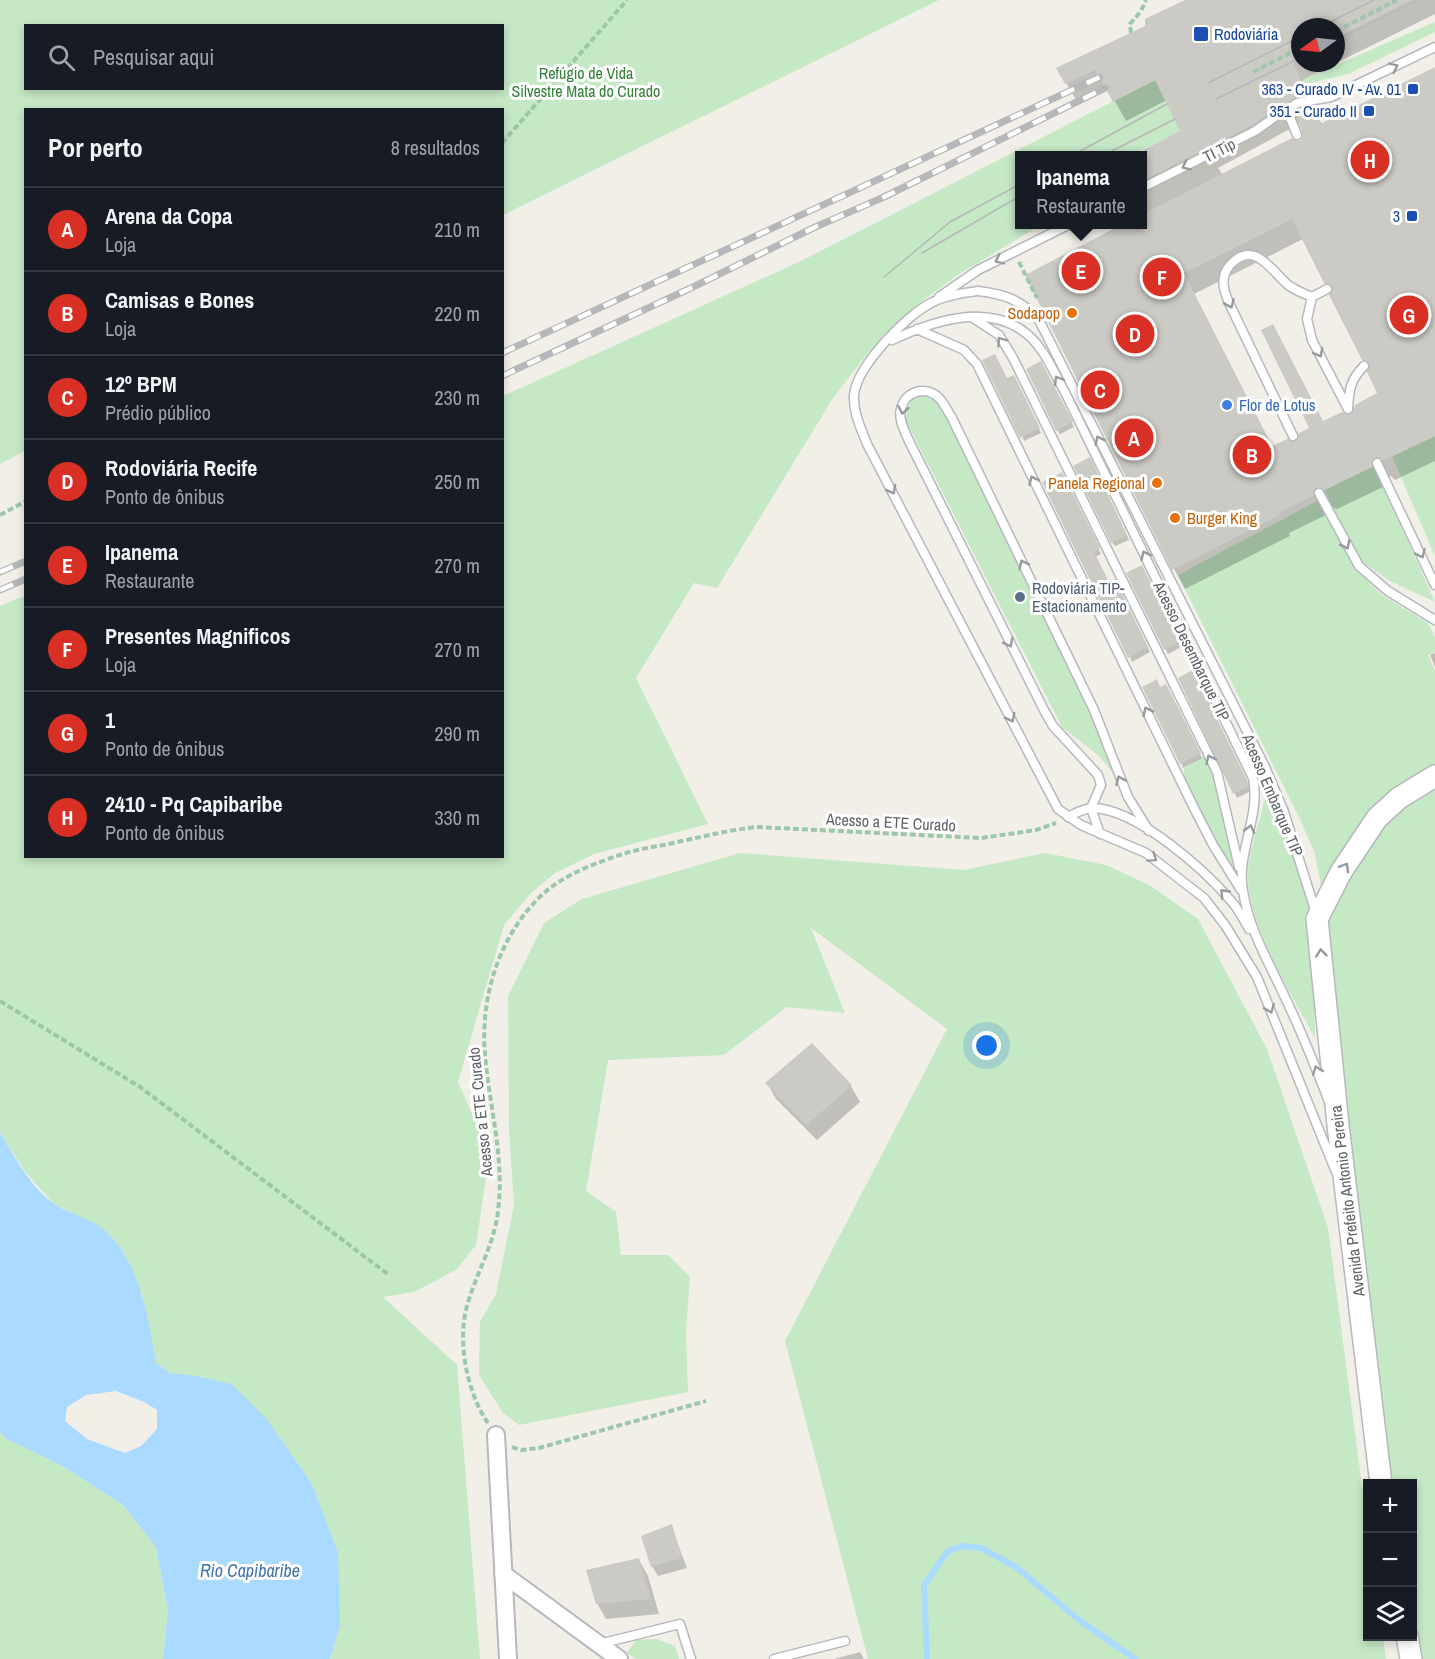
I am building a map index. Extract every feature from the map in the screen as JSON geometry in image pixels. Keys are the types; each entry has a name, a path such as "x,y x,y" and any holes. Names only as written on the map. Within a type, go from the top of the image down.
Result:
{"street":[{"path":"1317,919 1347,863 1377,818 1399,798 1435,776"},
{"name":"Avenida Prefeito Antonio Pereira","path":"1317,919 1338,1125 1380,1479"},
{"path":"496,1435 508,1659"},
{"path":"503,1574 619,1659"},
{"path":"1408,1641 1411,1659"}],"lane":[{"path":"1298,135 1290,118 1292,108 1297,103 1331,97 1435,47"},
{"name":"TI Tip","path":"1147,186 1255,131 1278,114 1286,112 1290,118"},
{"path":"1062,229 978,270 932,302 884,343 859,377 854,395 856,416 867,444 1051,795 1068,818 1146,853 1176,875 1204,898 1225,925 1257,977 1347,1199"},
{"path":"1293,436 1230,305 1223,287 1224,279 1230,266 1237,260 1253,256 1268,263 1286,284 1312,297"},
{"path":"1312,297 1327,290"},
{"name":"Acesso Embarque TIP","path":"932,302 978,291 1001,294 1021,302 1039,320 1265,767 1284,812 1317,919"},
{"path":"1312,297 1306,320 1312,340 1348,409 1349,388 1354,377 1364,366"},
{"path":"968,316 988,326 999,335 1013,358 1212,761 1229,817 1241,876"},
{"name":"Acesso Desembarque TIP","path":"884,343 917,329 968,316 987,317 1010,323 1029,335 1044,355 1065,392 1253,778 1256,801 1241,876 1243,893 1256,941 1306,1043 1338,1125"},
{"path":"917,329 964,350 977,363 1194,808 1213,845 1243,893"},
{"path":"1100,834 1091,808 1101,785 1098,775 1053,726 1045,712 902,425 901,409 906,398 915,391 928,391 939,398 952,418 1094,710 1128,797 1149,831"},
{"path":"1377,463 1435,585"},
{"path":"1319,493 1359,566 1388,591 1435,620"},
{"path":"1068,818 1091,808 1111,812 1149,831 1213,882 1234,903 1256,941"},
{"path":"599,1644 680,1624 691,1659"},
{"path":"774,1659 845,1641"}],"path":[{"path":"504,140 627,0"},
{"path":"1131,33 1130,24 1141,11 1146,0"},
{"path":"1345,26 1397,0"},
{"path":"1252,72 1291,52"},
{"path":"0,515 24,502"},
{"name":"Acesso a ETE Curado","path":"706,1401 539,1448 521,1450 506,1445 485,1420 474,1392 465,1358 464,1332 467,1306 491,1248 498,1211 500,1170 485,1053 485,1018 492,980 502,947 520,920 544,892 576,873 620,855 726,830 757,827 981,838 1036,830 1068,818"},
{"path":"0,1000 140,1087 389,1275"}],"green space":[{"name":"Refúgio de Vida Silvestre Mata do Curado","path":"0,0 939,0 504,215 504,108 24,108 24,452 0,464"},
{"path":"1435,22 1435,32 1348,74 1303,85 1301,80 1319,72 1345,72 1345,61"},
{"path":"1155,80 1181,131 1139,151 1016,151"},
{"path":"1015,152 1015,229 1034,229 959,274 923,300 867,354 833,398 717,588 694,583 636,678 708,824 594,854 555,873 531,893 504,925 458,1082 479,1130 486,1178 476,1245 456,1270 414,1292 383,1297 457,1365 480,1659 330,1659 340,1625 197,1376 170,1373 156,1363 142,1294 101,1228 54,1204 26,1173 0,1133 0,606 24,596 24,858 504,858 504,396 801,261"},
{"path":"927,395 937,400 1031,586 1075,679 1115,775 1099,756 1062,727 906,421 910,402"},
{"path":"1435,436 1435,556 1392,456"},
{"path":"1374,466 1435,602 1390,581 1360,560 1324,490"},
{"path":"1319,500 1358,572 1382,595 1428,623 1435,637 1435,652 1428,655 1435,671 1435,768 1323,895 1315,854 1300,819 1178,575"},
{"path":"1204,756 1213,777 1236,873 1220,849 1184,778 1184,768"},
{"path":"1435,787 1435,1659 1422,1659 1417,1633 1417,1479 1390,1479 1330,1010 1328,922 1346,877 1375,834 1415,796"},
{"path":"1266,789 1296,854 1310,906 1314,952 1315,1038 1263,937 1250,895 1249,865"},
{"path":"740,853 964,870 1045,853 1106,865 1151,886 1198,919 1267,1049 1328,1228 1363,1494 1363,1641 1384,1641 1386,1659 868,1659 785,1341 947,1029 811,928 845,1013 787,1007 724,1055 608,1060 586,1191 616,1212 621,1255 668,1255 690,1277 686,1332 688,1392 519,1425 503,1413 479,1375 480,1322 496,1294 514,1205 509,1128 508,996 544,923 582,899"},
{"path":"0,1432 7,1439 64,1467 123,1505 156,1547 168,1610 163,1659 0,1659"},
{"path":"656,1639 675,1646 679,1659 636,1659 627,1653 636,1640"}],"water":[{"name":"Rio Capibaribe","path":"0,1133 25,1172 47,1199 91,1221 115,1241 134,1273 140,1290 150,1327 156,1363 170,1373 197,1376 231,1384 265,1417 312,1484 338,1553 340,1625 330,1659 163,1659 168,1610 156,1547 123,1505 64,1467 7,1439 0,1432","holes":["116,1391 157,1410 157,1429 141,1446 125,1453 87,1439 65,1421 67,1407 86,1395"]}],"building":[{"path":"1185,0 1412,0 1345,34 1345,18 1291,18 1291,72 1297,72 1307,95 1294,98 1286,107 1279,107 1254,124 1147,179 1147,151 1143,150 1180,131 1155,80 1113,102 1095,70 1065,84 1056,68 1145,26 1145,19"},
{"path":"1435,67 1435,436 1383,461 1378,457 1374,458 1372,467 1325,490 1316,487 1313,496 1172,570 1025,275 1113,229 1147,229 1147,212 1292,138 1300,141 1303,135 1297,117 1300,109 1313,107 1320,124","holes":["1292,219 1324,283 1333,287 1329,295 1362,360 1370,364 1367,372 1377,393 1355,405 1351,414 1342,412 1323,421 1273,324 1261,330 1309,428 1299,433 1296,441 1287,439 1272,446 1184,273"]},
{"path":"995,354 1007,378 1014,375 1040,428 1020,438 982,360"},
{"path":"1041,361 1073,422 1056,431 1026,369"},
{"path":"1090,457 1127,535 1111,543 1073,466"},
{"path":"1062,472 1100,548 1094,552 1109,582 1115,579 1148,647 1128,658 1042,482"},
{"path":"1142,565 1180,642 1164,650 1126,573"},
{"path":"1193,670 1247,780 1248,787 1233,794 1178,678"},
{"path":"1157,679 1160,687 1166,684 1201,753 1180,764 1142,687"},
{"path":"812,1043 852,1085 807,1125 765,1083"},
{"path":"672,1524 682,1558 651,1567 641,1536"},
{"path":"639,1558 651,1599 596,1604 586,1570"}],"waterway":[{"path":"927,1659 924,1585 947,1552 962,1546 981,1548 1016,1567 1079,1620 1135,1659"}],"tram line":[{"path":"1338,18 1374,0"},
{"path":"1345,36 1418,0"},
{"path":"1208,83 1291,42"},
{"path":"1216,99 1291,62"},
{"path":"1080,151 1167,104"},
{"path":"1112,151 1175,119"},
{"path":"884,277 950,222 1015,187"},
{"path":"922,253 1015,199"}],"railway":[{"path":"504,352 1100,77"},
{"path":"504,375 813,228 884,197 1105,88"},
{"path":"0,572 24,562"},
{"path":"0,590 24,580"}],"place":[{"name":"Rodoviária","path":"1201,34"},
{"name":"363 - Curado IV - Av. 01","path":"1413,89"},
{"name":"351 - Curado II","path":"1369,111"},
{"name":"2410 - Pq Capibaribe","path":"1370,160"},
{"name":"3","path":"1412,216"},
{"name":"Ipanema","path":"1081,271"},
{"name":"Presentes Magnificos","path":"1162,277"},
{"name":"Sodapop","path":"1072,313"},
{"name":"1","path":"1409,315"},
{"name":"Rodoviária Recife","path":"1135,334"},
{"name":"12º BPM","path":"1100,390"},
{"name":"Flor de Lotus","path":"1227,405"},
{"name":"Arena da Copa","path":"1134,438"},
{"name":"Camisas e Bones","path":"1252,455"},
{"name":"Panela Regional","path":"1157,483"},
{"name":"Burger King","path":"1175,518"},
{"name":"Rodoviária TIP- Estacionamento","path":"1020,597"}]}
